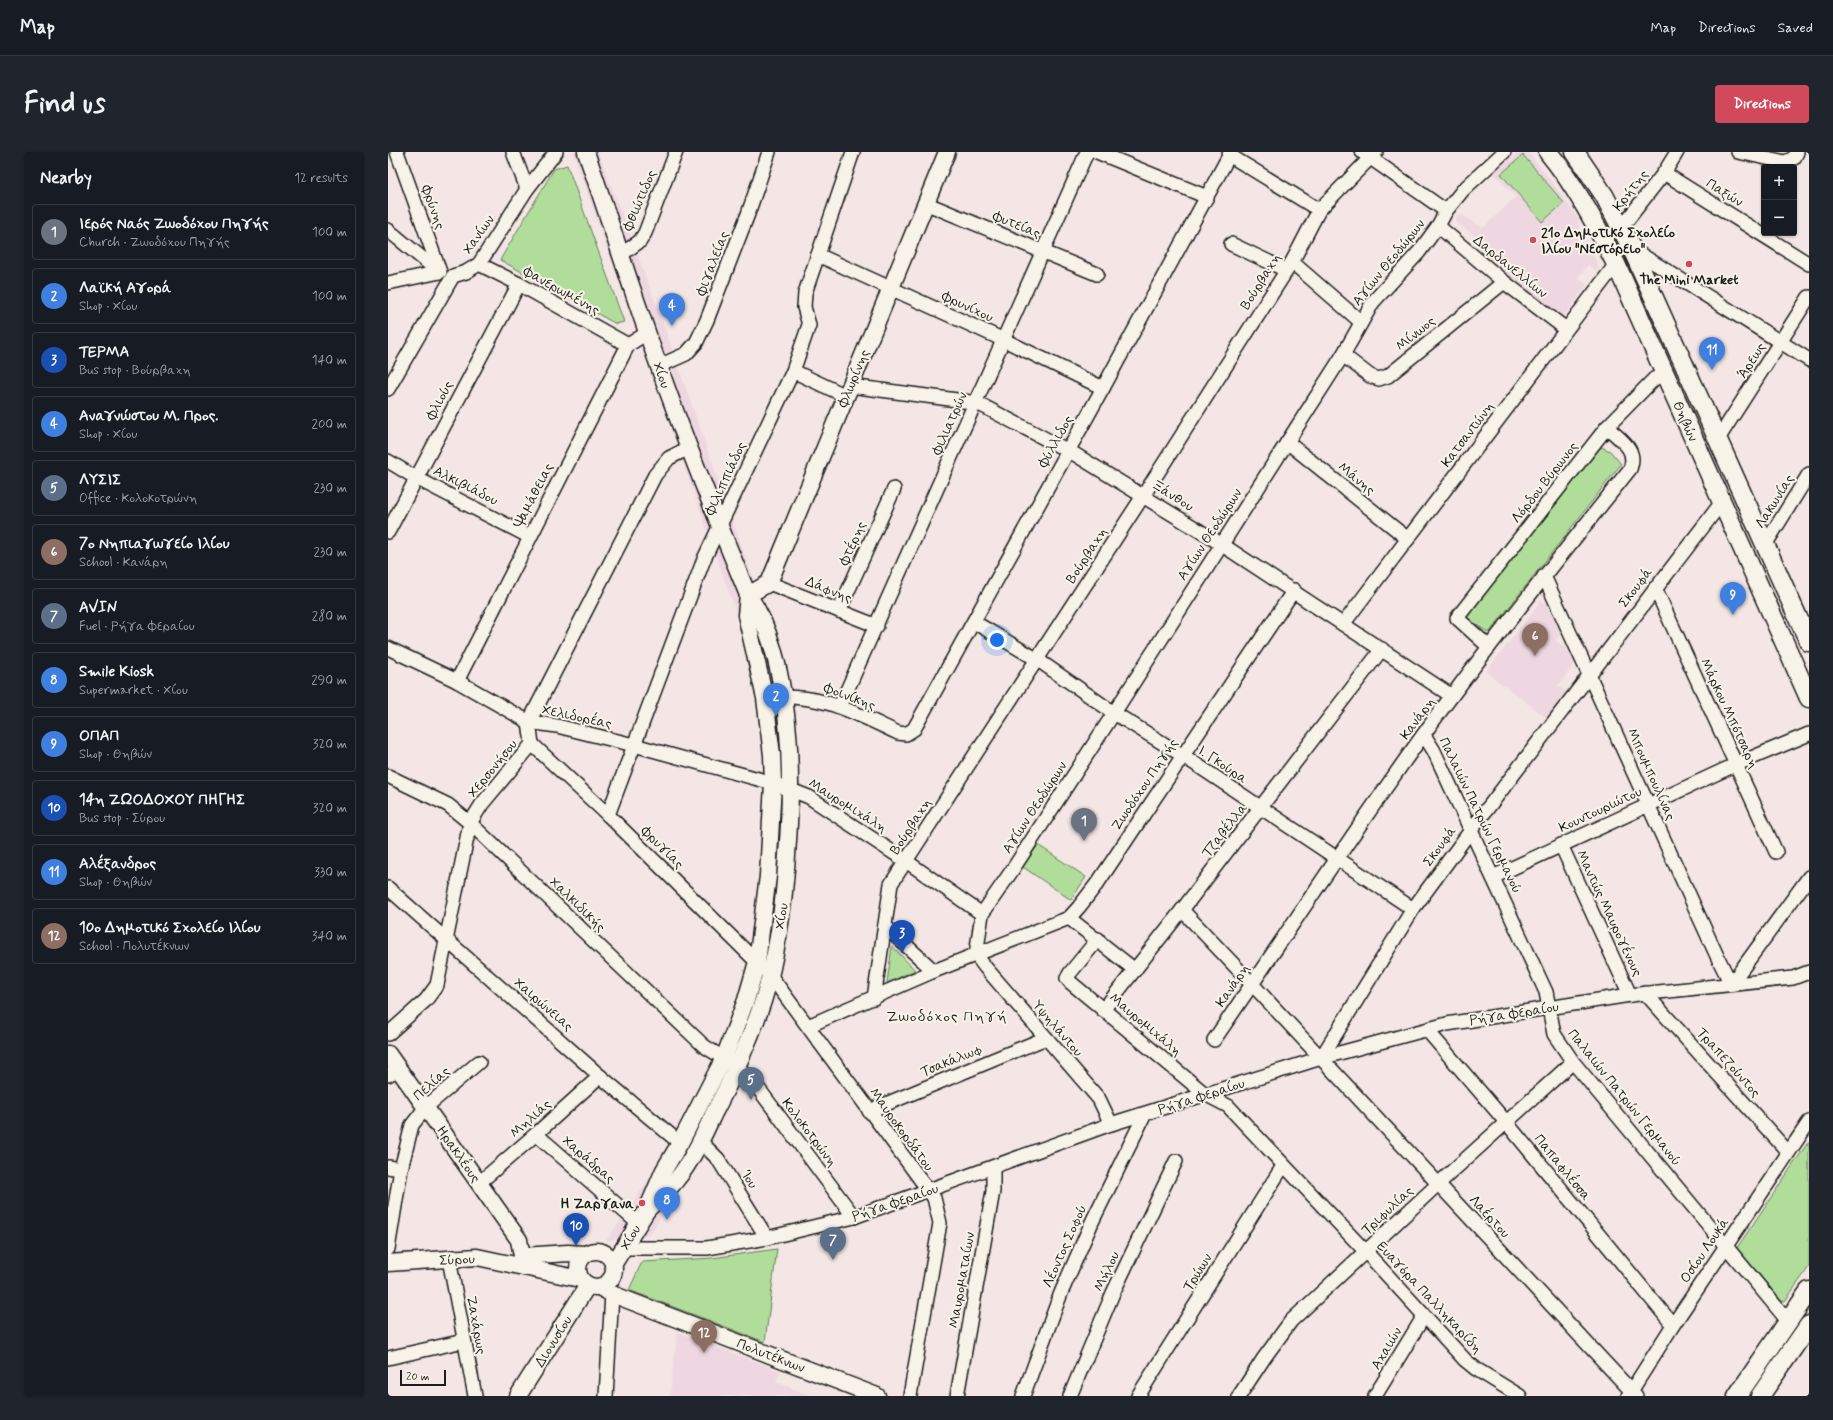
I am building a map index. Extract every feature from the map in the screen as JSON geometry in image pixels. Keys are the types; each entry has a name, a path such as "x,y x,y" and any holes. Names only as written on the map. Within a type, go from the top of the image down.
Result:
{"main road":[{"name":"Θηβών","path":"1548,152 1576,190 1616,264 1809,698"},
{"name":"Θηβών","path":"1575,152 1604,195 1632,249 1765,545 1804,622 1809,642"},
{"path":"1737,1396 1809,1291"},
{"path":"1760,1396 1809,1325"}],"street":[{"name":"Φρύνης","path":"397,152 440,272"},
{"path":"514,152 527,189"},
{"name":"Χανίων","path":"453,276 466,272 479,264 527,189 556,152"},
{"name":"Χίου","path":"586,152 622,254 647,333 689,448 748,595 759,610 769,636 779,675 789,736 791,789 783,905 770,975 757,1019 738,1067 700,1141 678,1179 647,1210"},
{"name":"Φθιώτιδος","path":"622,254 640,241 645,233 676,152"},
{"name":"Φιγαλείας","path":"659,366 686,354 696,343 707,320 748,214 769,152"},
{"name":"Φιλιππιάδος","path":"608,815 704,559 720,528 793,370 809,325 804,307 805,293 853,152"},
{"name":"Φλωρίνης","path":"769,583 946,152"},
{"name":"Φιλιατρών","path":"840,706 1087,152"},
{"path":"1097,152 1207,197"},
{"name":"Αγίων Θεοδώρων","path":"976,955 982,914 1114,713 1343,355 1372,302 1419,252 1438,226 1446,211 1463,190 1504,152"},
{"name":"Κρήτης","path":"1621,228 1664,173 1677,152"},
{"path":"1738,152 1785,162 1794,158 1797,152"},
{"path":"1230,154 1319,210"},
{"name":"Φύλλιδος","path":"898,733 906,734 914,729 1103,388 1230,154"},
{"path":"1369,154 1446,211"},
{"name":"Βούρβαχη","path":"874,998 891,884 1144,496 1289,266 1319,210 1369,154"},
{"name":"Παξών","path":"1664,173 1809,264"},
{"name":"Φυτείας","path":"926,203 1097,274"},
{"name":"Δαρδανελλίων","path":"1438,226 1504,282 1566,329"},
{"path":"388,230 440,272 453,276 388,390"},
{"path":"1231,244 1289,266 1361,322"},
{"path":"1632,249 1809,360"},
{"name":"Φρυνίχου","path":"818,255 1004,340 1103,388"},
{"name":"Φανερωμένης","path":"479,264 519,284 628,345"},
{"name":"Κατσαντώνη","path":"1344,623 1616,264"},
{"path":"388,283 440,272"},
{"name":"Μίνωος","path":"1343,355 1370,376 1379,379 1388,376 1504,282"},
{"name":"Φλιούς","path":"388,532 519,284"},
{"name":"Άρεως","path":"1718,439 1809,297"},
{"path":"628,345 647,333"},
{"name":"Ψαμάθειας","path":"456,681 628,345"},
{"name":"Ξάνθου","path":"793,370 848,391 976,403 1068,451 1144,496 1294,590 1452,696"},
{"name":"Λόρδου Βύρωνος","path":"1489,647 1457,618 1607,428 1654,379 1665,374"},
{"name":"Κανάρη","path":"1214,1040 1337,858 1452,696 1544,576 1630,469 1633,457 1631,450 1607,428"},
{"name":"Μάνης","path":"1287,442 1408,539"},
{"path":"529,722 655,475 669,458 689,448"},
{"name":"Αλκιβιάδου","path":"388,461 416,478 530,536"},
{"name":"Λακωνίας","path":"1765,545 1809,474"},
{"name":"Φτέρης","path":"839,611 894,489"},
{"name":"Σκουφά","path":"1321,1058 1413,909 1589,674 1722,502"},
{"name":"Μπουμπουλίνας","path":"1544,576 1731,984"},
{"path":"748,595 769,583"},
{"name":"Δάφνης","path":"769,583 876,626"},
{"name":"Μάρκου Μπότσαρη","path":"1655,588 1737,764 1776,852"},
{"name":"Ζωοδόχου Πηγής","path":"808,1026 934,971 1068,918 1079,907 1099,880 1294,590"},
{"name":"Χίου","path":"613,1265 647,1210 664,1170 680,1143 724,1058 746,1000 757,962 768,876 773,783 771,736 765,698 746,614 748,595"},
{"name":"Ι. Γκούρα","path":"974,622 1038,660 1114,713 1182,755 1413,909"},
{"name":"Χελιδορέας","path":"388,648 456,681 529,722 557,726 634,745 773,783"},
{"name":"Τζαβέλλα","path":"1103,1010 1261,808 1382,649"},
{"name":"Φοινίκης","path":"765,698 783,696 814,698 840,706 898,733"},
{"name":"Χερσονήσου","path":"388,1034 426,1000 436,985 470,823 482,804 532,744 529,722"},
{"name":"Κουντουριώτου","path":"1493,877 1737,764 1809,734"},
{"name":"Παλαιών Πατρών Γερμανού","path":"1424,735 1434,751 1546,992 1554,1034 1573,1062 1727,1245 1788,1321"},
{"name":"Φρυγίας","path":"532,744 608,815 770,975"},
{"name":"Χαλκιδικής","path":"388,776 448,805 470,823 704,1046 738,1067"},
{"name":"Μαυρομιχάλη","path":"773,783 809,797 906,861 982,914"},
{"name":"Μαντώς Μαυρογένους","path":"1561,845 1630,995"},
{"path":"1731,984 1809,877"},
{"name":"Χαιρώνειας","path":"388,888 600,1076 680,1143"},
{"path":"1182,910 1321,1058"},
{"path":"1068,918 1098,939 1135,970"},
{"path":"884,926 934,971"},
{"name":"Μαυρομιχάλη","path":"1098,939 1067,978 1103,1010 1206,1094"},
{"name":"Υψηλάντου","path":"976,955 1099,1099 1111,1124"},
{"name":"Ρήγα Φεραίου","path":"603,1252 624,1248 707,1248 767,1238 854,1217 993,1168 1111,1124 1321,1058 1447,1024 1645,993 1793,978 1809,972"},
{"name":"Μαυροκορδάτου","path":"770,975 934,1198 940,1223 910,1396"},
{"name":"Τραπεζούντος","path":"1645,993 1788,1152"},
{"name":"Παπαφλέσσα","path":"1427,1030 1506,1122 1673,1325"},
{"name":"Τσακάλωφ","path":"869,1111 1046,1038"},
{"name":"Ηρακλέους","path":"388,1054 393,1072 426,1107 519,1240 524,1262"},
{"name":"Λαέρτου","path":"1321,1058 1631,1394"},
{"name":"Πελίας","path":"388,1249 394,1168 412,1125 426,1107 479,1062"},
{"name":"Τριφυλίας","path":"1239,1396 1268,1352 1292,1321 1438,1184 1573,1062"},
{"name":"Κολοκοτρώνη","path":"738,1067 758,1088 854,1217"},
{"name":"Μηλιάς","path":"479,1183 600,1076"},
{"name":"Ευαγόρα Παλληκαρίδη","path":"1206,1094 1228,1106 1242,1119 1283,1166 1366,1252 1465,1360 1476,1369 1520,1396"},
{"name":"Λέοντος Σοφού","path":"1023,1396 1064,1286 1092,1222 1145,1114"},
{"name":"Οσίου Λουκά","path":"1631,1394 1673,1325 1809,1122"},
{"name":"Χαράδρας","path":"536,1134 639,1224"},
{"name":"Ίου","path":"700,1141 718,1158 767,1238"},
{"name":"Μήλου","path":"1070,1396 1113,1293 1176,1161"},
{"name":"Τρώων","path":"1138,1396 1283,1166"},
{"name":"Μαυροματαίων","path":"957,1396 993,1191 993,1168"},
{"path":"595,1286 610,1280 614,1272 610,1258 603,1252 592,1251 584,1254 577,1268 595,1286 606,1396"},
{"name":"Σύρου","path":"524,1262 584,1254"},
{"name":"Σύρου","path":"388,1263 477,1256 524,1262 595,1286"},
{"name":"Ζαχάρως","path":"449,1259 475,1396"},
{"name":"Διονυσίου","path":"518,1396 595,1286"},
{"name":"Πολυτέκνων","path":"595,1286 878,1396"},
{"name":"Αχαιών","path":"1375,1396 1424,1316"},
{"path":"388,1358 464,1341"}],"shaded area":[{"path":"573,152 598,152 659,312 774,638 795,746 799,784 797,858 790,916 779,975 769,1013 746,1070 700,1156 650,1234 606,1241 649,1180 678,1134 707,1082 750,973 764,852 766,787 765,736 742,629"},
{"name":"21ο Δημοτικό Σχολείο Ιλίου \"Νεστόρειο\"","path":"1517,152 1528,152 1556,187 1578,219 1579,226 1599,268 1597,271 1588,265 1578,278 1587,285 1563,317 1489,261 1496,252 1455,221 1460,214 1483,228 1516,197 1494,173"},
{"path":"1541,601 1546,603 1561,634 1555,640 1567,648 1575,663 1558,686 1567,693 1547,718 1486,672"},
{"path":"677,1332 780,1371 776,1382 812,1396 670,1396"}],"green space":[{"path":"1523,155 1564,203 1542,222 1501,174"},
{"path":"567,165 624,322 616,324 500,260 554,169"},
{"path":"1601,447 1610,451 1621,464 1489,633 1466,618"},
{"path":"782,806 784,842 770,944 767,943 780,807"},
{"path":"1038,845 1086,877 1071,900 1023,867"},
{"path":"892,946 915,970 887,983"},
{"path":"1809,1141 1809,1267 1785,1301 1781,1301 1737,1248"},
{"path":"777,1249 765,1342 629,1290 642,1262 712,1258"}],"place":[{"name":"21ο Δημοτικό Σχολείο Ιλίου \"Νεστόρειο\"","path":"1533,240"},
{"name":"The Mini Market","path":"1689,264"},
{"name":"Αναγνώστου Μ. Προς.","path":"672,326"},
{"name":"Αλέξανδρος","path":"1712,370"},
{"name":"ΟΠΑΠ","path":"1733,615"},
{"name":"7ο Νηπιαγωγείο Ιλίου","path":"1535,656"},
{"name":"Λαϊκή Αγορά","path":"776,716"},
{"name":"Ιερός Ναός Ζωοδόχου Πηγής","path":"1084,841"},
{"name":"ΤΕΡΜΑ","path":"902,953"},
{"name":"ΛΥΣΙΣ","path":"751,1100"},
{"name":"Η Ζαργανα","path":"642,1203"},
{"name":"Smile Kiosk","path":"667,1220"},
{"name":"14η ΖΩΟΔΟΧΟΥ ΠΗΓΗΣ","path":"576,1246"},
{"name":"AVIN","path":"833,1260"},
{"name":"10ο Δημοτικό Σχολείο Ιλίου","path":"704,1353"}],"district":[{"name":"Ζωοδόχος Πηγή","path":"947,1016"}]}
